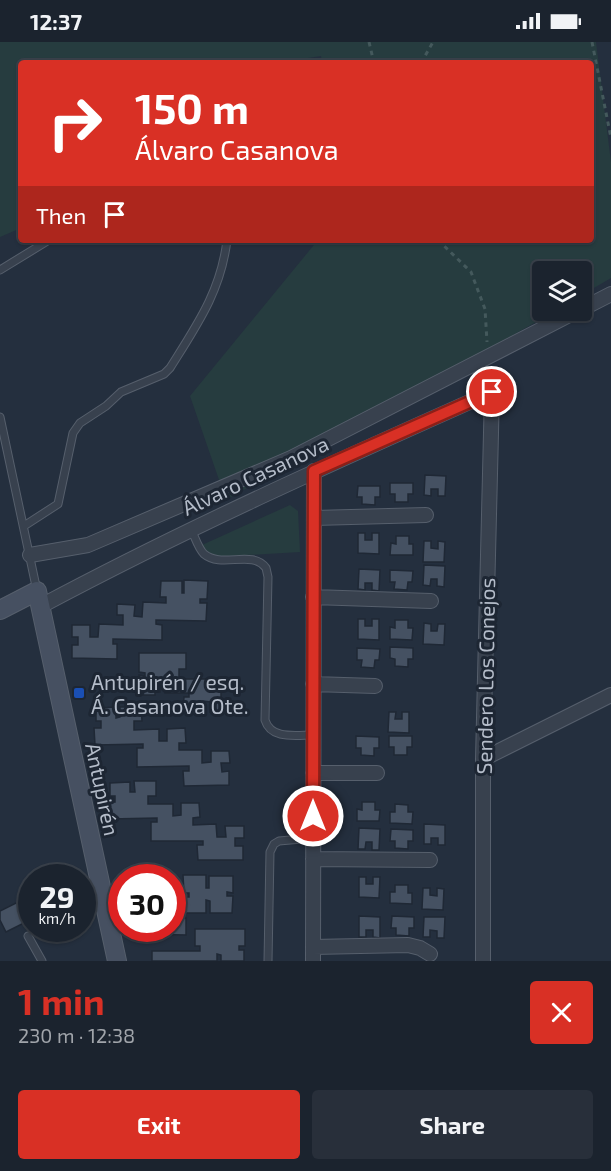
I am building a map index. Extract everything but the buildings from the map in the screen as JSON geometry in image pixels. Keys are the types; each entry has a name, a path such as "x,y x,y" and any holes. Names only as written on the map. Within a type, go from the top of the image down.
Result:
{"street":[{"path":"592,304 611,294"},
{"path":"30,555 88,545 249,478 559,321"},
{"name":"Álvaro Casanova","path":"0,610 39,598 492,392"},
{"name":"Sendero Los Conejos","path":"483,961 483,759 492,392"},
{"path":"314,471 313,954 408,945 430,954"},
{"path":"314,518 426,515"},
{"path":"314,597 431,601"},
{"name":"Antupirén","path":"39,598 117,961"},
{"path":"314,684 375,686"},
{"path":"483,759 611,695"},
{"path":"313,773 377,773"},
{"path":"313,859 430,860"}],"lane":[{"path":"0,270 44,243"},
{"path":"24,526 58,504 73,433 80,423 106,406 121,392 164,374 170,368 206,311 224,265 227,243"},
{"path":"0,417 39,598"},
{"path":"191,529 201,550 210,558 256,560 266,568 268,577 265,720 269,729 276,734 313,735"},
{"path":"268,961 270,852 274,844 279,841 313,838"},
{"path":"31,942 42,961"}],"path":[{"path":"369,42 373,60"},
{"path":"423,60 433,42"},
{"path":"592,42 611,138"},
{"path":"441,243 471,272 485,309 488,358"}],"green space":[{"path":"0,42 596,42 611,162 611,278 592,289 592,261 532,261 532,321 538,321 226,500 190,396 316,243 594,243 594,60 322,60 321,56 295,60 18,60 18,229 0,237"},
{"path":"290,505 298,511 300,552 213,557 204,552 202,545"}],"place":[{"name":"Antupirén / esq. Á. Casanova Ote.","path":"79,693"}],"route":[{"path":"313,816 314,471 492,392"}]}
